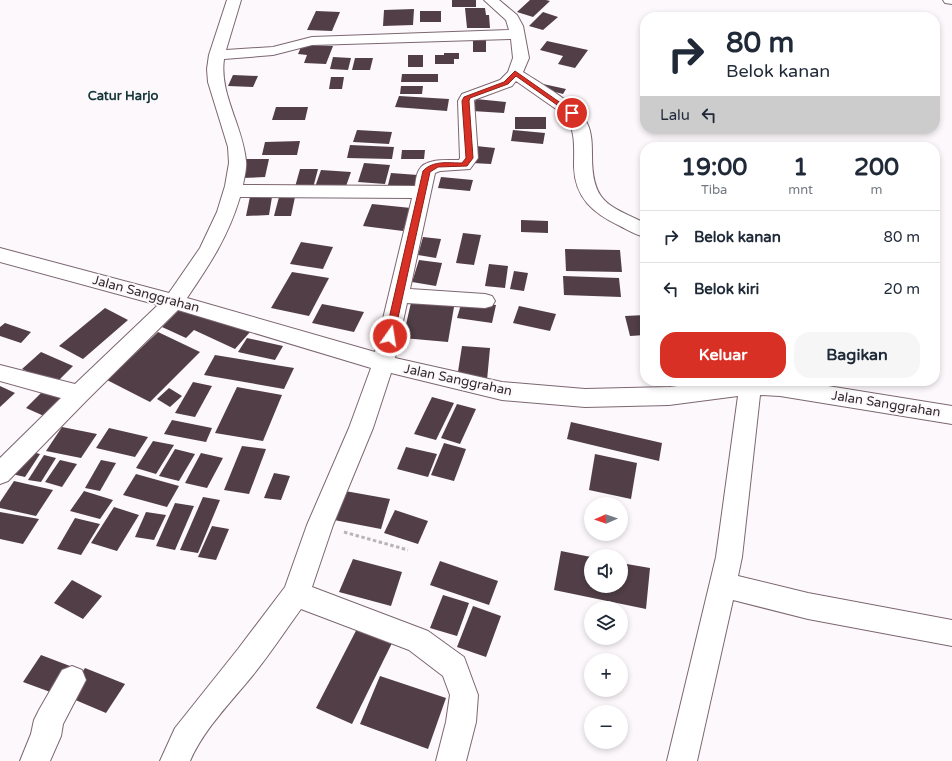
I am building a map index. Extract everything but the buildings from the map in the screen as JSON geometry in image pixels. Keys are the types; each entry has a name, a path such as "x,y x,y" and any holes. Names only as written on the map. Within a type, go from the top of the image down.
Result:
{"street":[{"path":"0,474 79,394 174,302 209,250 226,212 233,191 238,162 236,148 216,82 215,69 217,55 234,0"},
{"path":"175,761 185,738 202,714 248,659 296,594 320,525 361,428 383,363 427,171 431,167 437,165 464,165 470,158 466,101 468,97 506,83 515,73 521,58 516,26 512,18 491,0"},
{"path":"217,55 273,51 312,41 518,34"},
{"path":"515,73 572,113 577,119 583,132 585,181 588,192 593,200 613,214 640,228"},
{"path":"233,191 422,192"},
{"name":"Jalan Sanggrahan","path":"0,255 174,302 383,363 502,391 585,398 670,396 731,386"},
{"path":"399,295 485,301"},
{"path":"0,373 79,394"},
{"path":"682,761 723,585 728,557 749,386"},
{"name":"Jalan Sanggrahan","path":"772,386 952,415"},
{"path":"723,585 808,606 952,633"},
{"path":"296,594 418,640 454,667 464,695 461,722 451,761"},
{"path":"35,761 46,736 50,720 72,680"}],"path":[{"path":"320,525 408,550"}],"district":[{"name":"Catur Harjo","path":"123,96"}],"route":[{"path":"390,336 427,171 431,167 437,165 464,165 470,158 466,101 468,97 473,94 494,89 506,83 515,73 572,113"}]}
